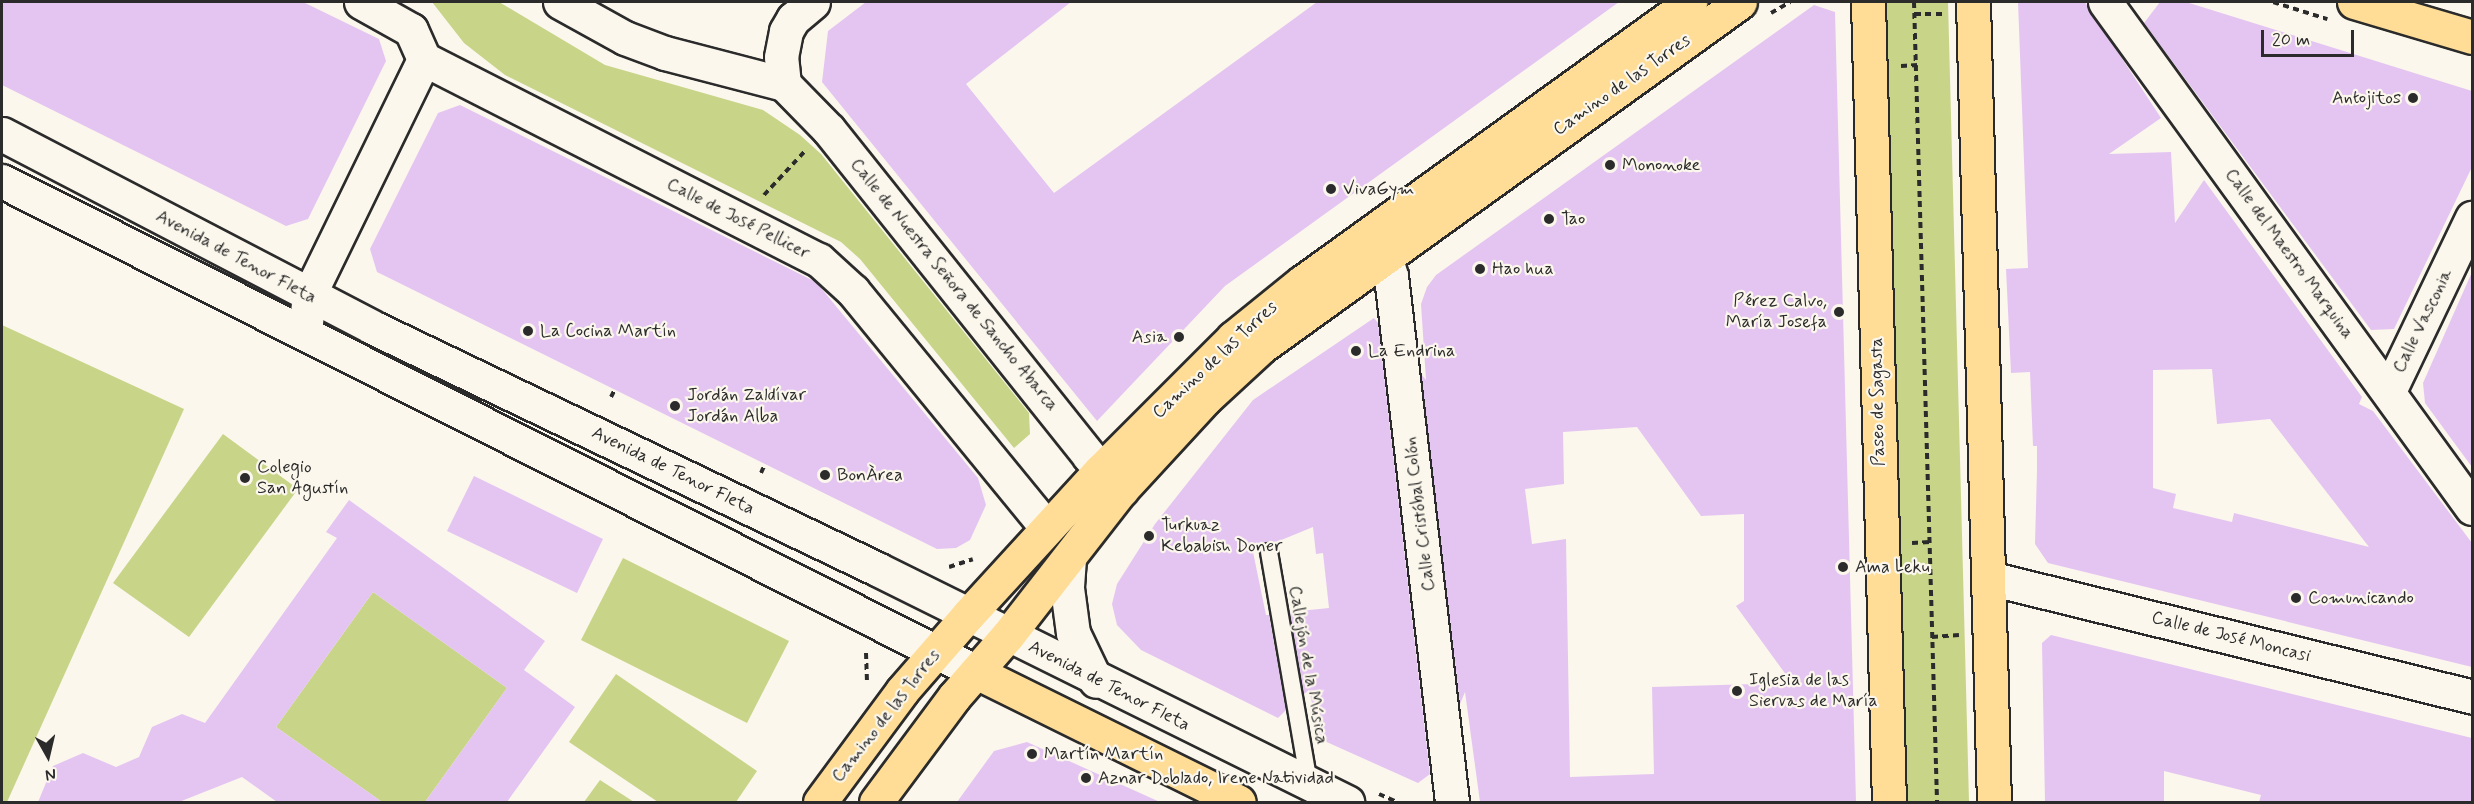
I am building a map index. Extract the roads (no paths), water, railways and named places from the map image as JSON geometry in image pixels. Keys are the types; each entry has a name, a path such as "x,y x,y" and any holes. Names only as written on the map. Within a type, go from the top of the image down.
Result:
{"main road":[{"name":"Camino de las Torres","path":"1374,245 1690,2"},
{"name":"Camino de las Torres","path":"820,802 936,652 968,615 1047,528 1111,480 1233,339 1740,2"},
{"name":"Paseo de Sagasta","path":"1868,2 1889,802"},
{"path":"2354,2 2472,37"},
{"path":"1961,8 1989,578 1994,802"},
{"name":"Camino de las Torres","path":"876,802 976,672 1069,558 1111,480"},
{"name":"Avenida de Tenor Fleta","path":"976,672 1239,802"}],"street":[{"path":"304,332 303,315 309,295 424,59 411,30 361,2"},
{"path":"560,2 645,45 784,84 781,57 786,31 793,19 813,2"},
{"name":"Calle del Maestro Marquina","path":"2105,2 2390,391 2472,508"},
{"name":"Calle de José Pellicer","path":"424,59 819,260 853,291 1047,528"},
{"name":"Calle de Nuestra Señora de Sancho Abarca","path":"784,84 829,130 1111,480"},
{"name":"Avenida de Tenor Fleta","path":"2,134 309,295 1347,802"},
{"name":"Avenida de Tenor Fleta","path":"2,181 304,332 737,555 976,672"},
{"name":"Calle Vasconia","path":"2390,391 2472,218"},
{"name":"Calle Cristóbal Colón","path":"1374,245 1391,276 1452,802"},
{"path":"1069,558 1067,588 1073,633 1096,681"},
{"name":"Calle de José Moncasi","path":"1989,578 2472,697"}],"lane":[{"name":"Callejón de la Música","path":"1269,552 1309,784"}],"place":[{"name":"Antojitos","path":"2413,98"},
{"name":"Mononoke","path":"1610,165"},
{"name":"VivaGym","path":"1331,189"},
{"name":"Tao","path":"1549,219"},
{"name":"Hao hua","path":"1480,269"},
{"name":"Pérez Calvo, María Josefa","path":"1839,312"},
{"name":"La Cocina Martín","path":"528,331"},
{"name":"Asia","path":"1179,337"},
{"name":"La Endrina","path":"1356,351"},
{"name":"Jordán Zaldívar Jordán Alba","path":"675,406"},
{"name":"BonÀrea","path":"825,475"},
{"name":"Colegio San Agustín","path":"245,478"},
{"name":"Turkuaz Kebabish Doner","path":"1149,536"},
{"name":"Ama Leku","path":"1843,567"},
{"name":"Comunicando","path":"2296,598"},
{"name":"Iglesia de las Siervas de María","path":"1737,691"},
{"name":"Martín Martín","path":"1032,754"},
{"name":"Aznar Doblado, Irene Natividad","path":"1086,778"}]}
